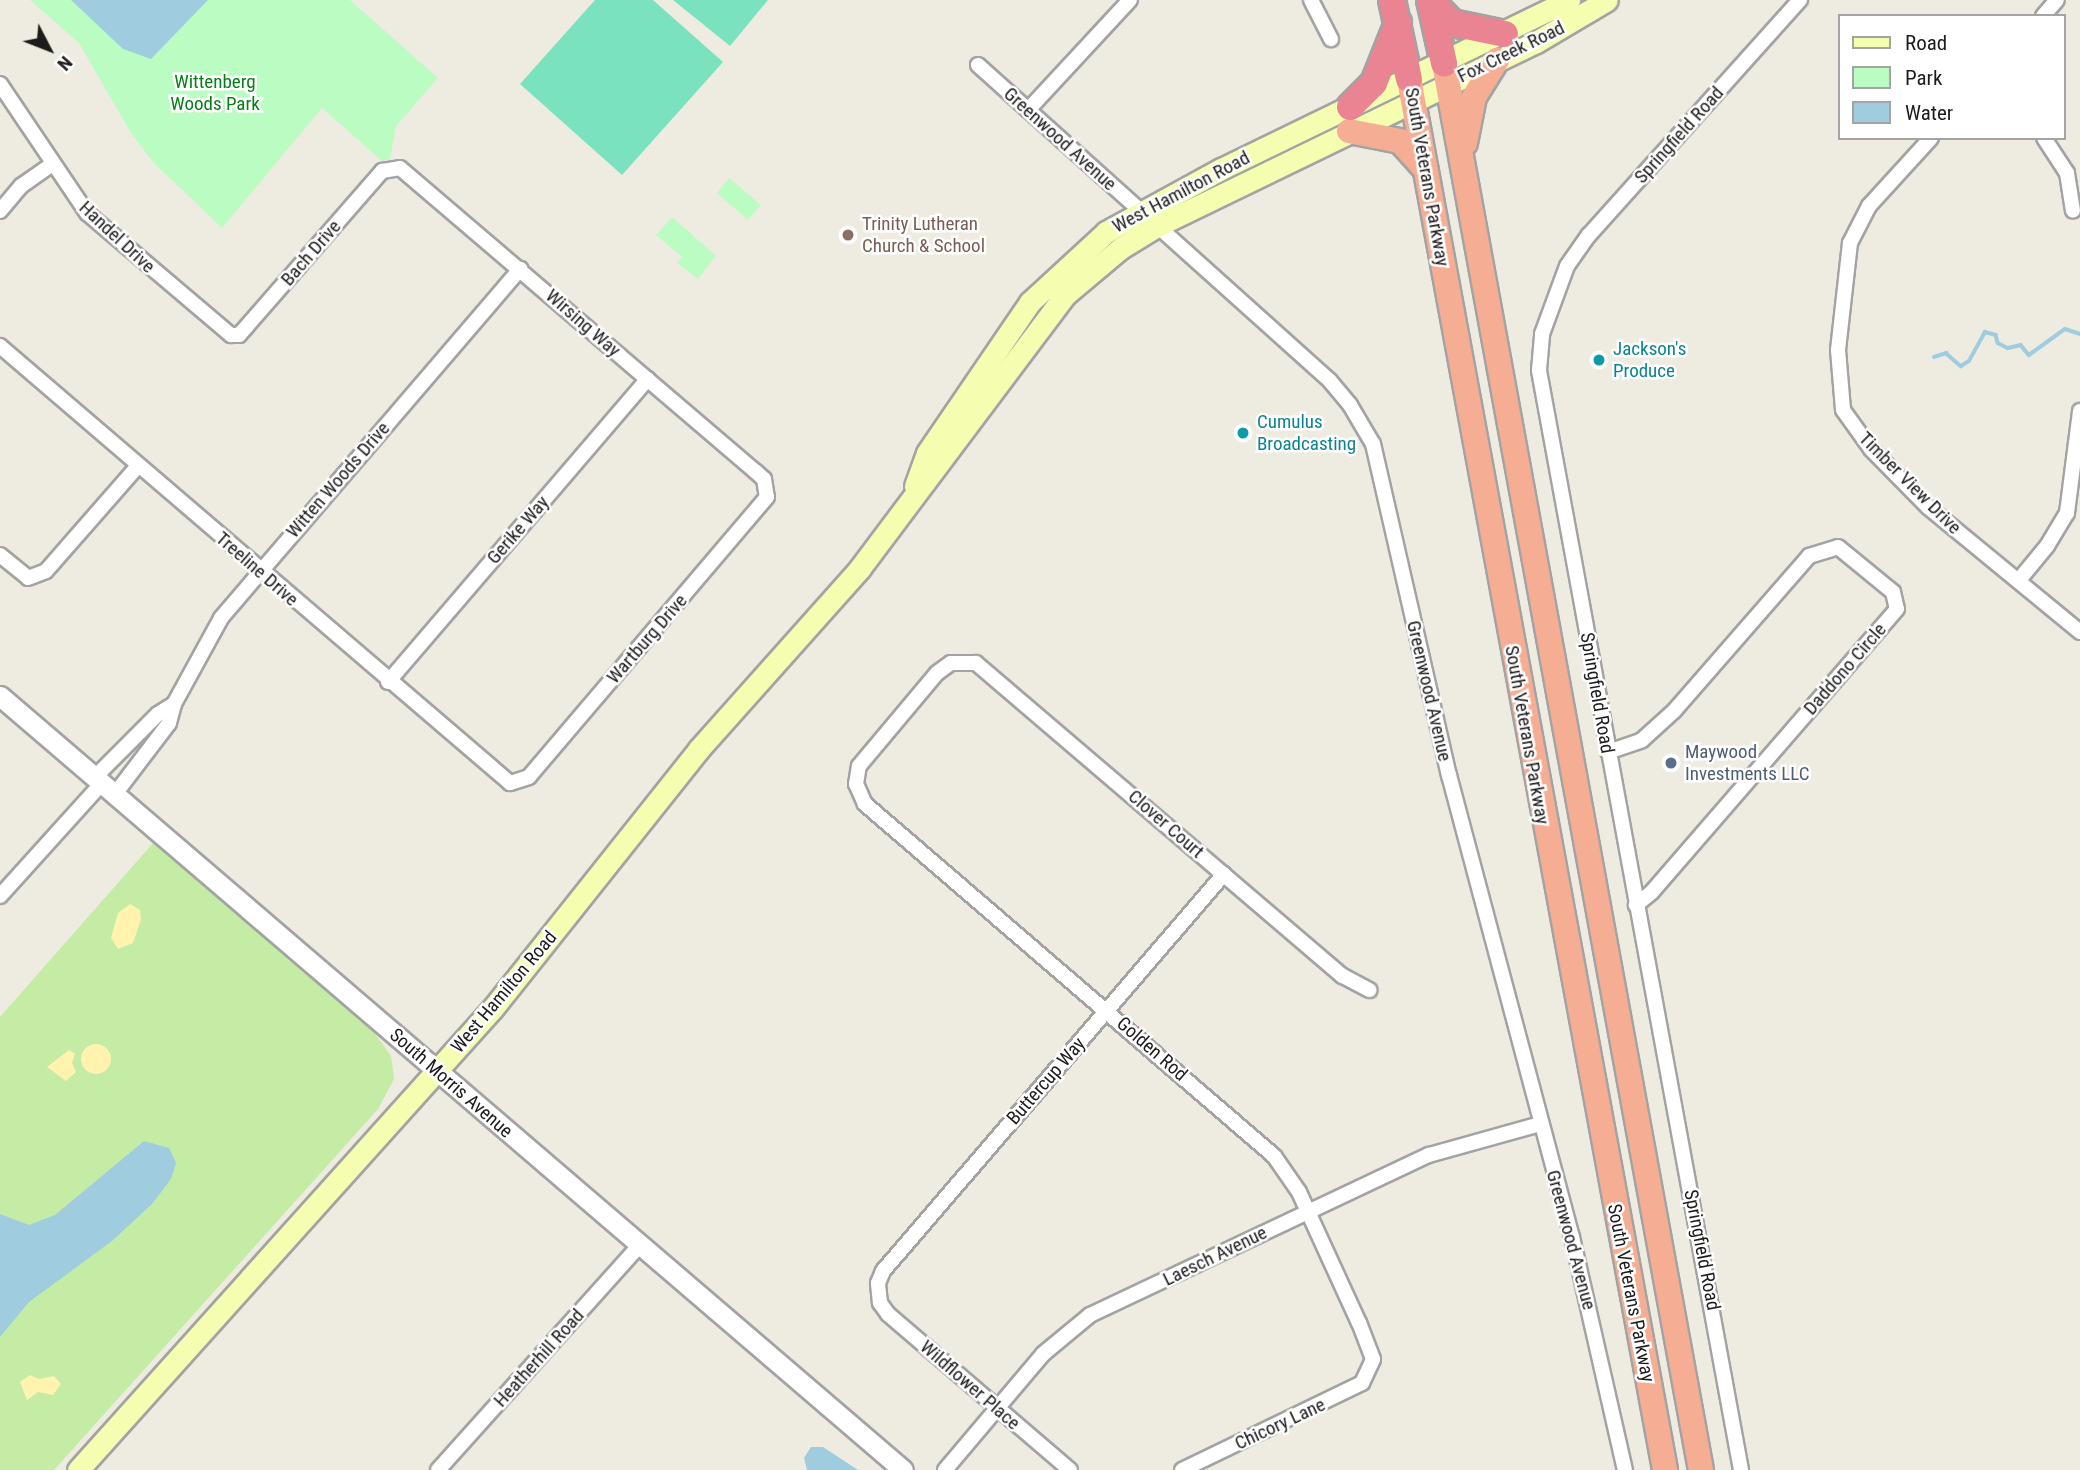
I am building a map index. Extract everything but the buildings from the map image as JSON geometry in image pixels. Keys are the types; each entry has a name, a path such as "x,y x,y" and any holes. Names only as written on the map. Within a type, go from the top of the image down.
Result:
{"highway":[{"path":"1430,0 1452,23 1505,34"},
{"name":"South Veterans Parkway","path":"1430,0 1463,164 1701,1470"},
{"path":"1395,12 1374,83 1350,119 1400,141 1427,173"},
{"name":"South Veterans Parkway","path":"1395,12 1427,173 1665,1470"},
{"path":"1463,164 1474,97 1497,60"}],"main road":[{"name":"Fox Creek Road","path":"1446,73 1505,34 1569,0"},
{"name":"Fox Creek Road","path":"1446,73 1497,60 1607,0"},
{"name":"West Hamilton Road","path":"911,498 927,453 1030,302 1081,251 1140,210 1350,119 1446,73"},
{"name":"West Hamilton Road","path":"78,1470 438,1071 538,953 699,748 860,568 911,498 956,445 1032,334 1066,295 1102,263 1157,226 1350,119"}],"street":[{"path":"1028,110 1130,0"},
{"path":"1311,0 1331,38"},
{"name":"Springfield Road","path":"1741,1470 1539,370 1542,334 1567,267 1589,235 1800,0"},
{"path":"2045,14 2057,0"},
{"name":"Greenwood Avenue","path":"978,65 1330,382 1350,405 1373,444 1449,775 1572,1237 1625,1470"},
{"name":"Handel Drive","path":"0,84 54,164 100,225 231,335"},
{"name":"Timber View Drive","path":"1929,140 1870,206 1846,261 1838,350 1843,410 1871,449 1928,507 2080,632"},
{"path":"2045,140 2067,173 2073,211"},
{"path":"0,211 21,186 54,164"},
{"name":"Bach Drive","path":"231,335 239,335 390,168"},
{"name":"Wirsing Way","path":"390,168 409,173 764,479 768,489"},
{"name":"Witten Woods Drive","path":"104,785 155,745 169,723 174,704 221,618 520,269"},
{"name":"Treeline Drive","path":"0,346 502,780 518,783"},
{"name":"Gerike Way","path":"388,682 648,379"},
{"path":"2019,580 2047,546 2067,513 2080,411"},
{"path":"0,555 28,579 46,572 138,466"},
{"name":"Wartburg Drive","path":"518,783 529,776 763,505 768,489"},
{"name":"Daddono Circle","path":"1608,752 1630,747 1656,729 1809,556 1838,547 1893,593 1897,609 1652,892 1636,905"},
{"name":"Golden Rod","path":"963,661 944,666 862,761 856,784 865,804 1264,1146 1287,1174 1308,1212 1373,1352 1371,1369"},
{"name":"Clover Court","path":"963,661 981,665 1343,976 1370,990"},
{"name":"South Morris Avenue","path":"0,695 903,1470"},
{"name":"Witten Woods Drive","path":"104,785 158,714 174,704"},
{"path":"0,896 104,785"},
{"name":"Buttercup Way","path":"878,1294 883,1271 1224,874"},
{"name":"Laesch Avenue","path":"945,1470 1054,1343 1090,1315 1429,1155 1540,1124"},
{"name":"Heatherhill Road","path":"438,1470 639,1245"},
{"name":"Wildflower Place","path":"878,1294 888,1314 1070,1470"},
{"name":"Chicory Lane","path":"1182,1470 1357,1387 1371,1369"}],"green space":[{"name":"Wittenberg Woods Park","path":"30,0 350,0 438,78 396,126 390,159 382,161 322,108 222,228 153,162 131,133 79,43"},
{"path":"595,0 653,0 723,62 622,175 520,84"},
{"path":"673,0 768,0 730,46"},
{"path":"729,178 761,205 748,220 717,193"},
{"path":"672,217 716,256 698,279 677,263 682,257 656,235"},
{"path":"154,842 373,1031 391,1056 394,1079 378,1109 54,1470 0,1470 0,1017"}],"sand":[{"path":"130,904 140,910 141,919 133,943 118,949 111,938 118,913"},
{"path":"96,1044 107,1048 111,1059 107,1070 96,1074 85,1070 81,1059 85,1048"},
{"path":"69,1050 75,1054 72,1063 76,1072 66,1081 47,1067"},
{"path":"30,1375 39,1379 54,1376 61,1384 53,1395 38,1392 27,1400 20,1382"}],"water":[{"path":"71,0 208,0 151,59 123,49"},
{"path":"144,1141 169,1148 176,1163 171,1179 152,1204 112,1241 29,1302 0,1337 0,1214 29,1225 55,1215"},
{"path":"811,1447 823,1447 858,1470 807,1470 804,1458"}],"waterway":[{"path":"1934,357 1946,353 1961,366 1969,361 1985,332 1996,335 1998,343 2008,348 2021,345 2029,355 2065,329 2080,334"}],"place":[{"name":"Trinity Lutheran Church & School","path":"848,235"},
{"name":"Jackson's Produce","path":"1599,360"},
{"name":"Cumulus Broadcasting","path":"1243,433"},
{"name":"Maywood Investments LLC","path":"1671,763"}]}
